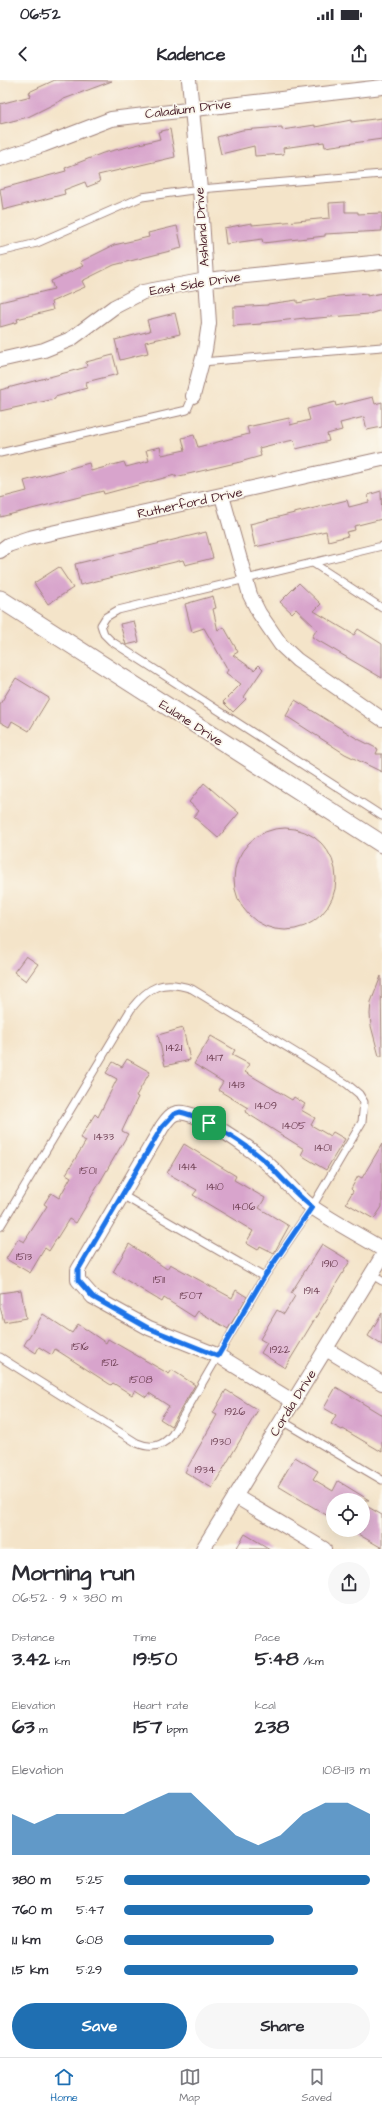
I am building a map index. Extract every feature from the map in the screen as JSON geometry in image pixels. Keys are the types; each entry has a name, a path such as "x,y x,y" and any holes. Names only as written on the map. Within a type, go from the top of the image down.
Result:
{"street":[{"name":"Ashland Drive","path":"189,80 200,189 209,323 202,362 192,396"},
{"name":"Caladium Drive","path":"0,158 43,145 111,119 192,108 382,87"},
{"name":"East Side Drive","path":"0,360 44,350 71,339 114,307 143,292 206,280 382,262"},
{"name":"Rutherford Drive","path":"0,551 8,545 29,538 382,459"},
{"path":"222,496 250,595 259,613 281,646 297,660 382,719"},
{"name":"Eulane Drive","path":"0,599 382,844"},
{"path":"294,1402 218,1356 148,1328 93,1297 78,1280 78,1270 162,1127 174,1114 180,1112 194,1115 209,1123 255,1153 272,1168 296,1195 312,1207 382,1250"},
{"name":"Cordia Drive","path":"203,1549 326,1350 377,1278 382,1257"},
{"path":"326,1350 382,1382"},
{"path":"235,1496 324,1549"}],"lane":[{"path":"0,252 37,243 142,197 200,189 382,174"},
{"path":"202,362 382,346"},
{"path":"0,453 187,410 192,396"},
{"path":"382,546 118,610 106,616 101,625 104,634 111,641 382,816"},
{"path":"313,563 382,608"},
{"path":"0,1227 131,1009 150,989 171,984 192,989 347,1084 359,1094 364,1102 362,1122 312,1207 264,1277 172,1435 162,1445 155,1447 144,1446 137,1443 0,1357"},
{"path":"122,1195 264,1277"},
{"path":"282,1421 382,1480"}],"building":[{"path":"55,80 112,81 64,99 28,117 0,124 0,104 31,96 29,92"},
{"path":"382,118 382,139 325,147 324,142 283,148 284,154 255,156 254,146 221,154 217,137 242,130 282,127 282,130 315,125 315,127 351,120 351,122"},
{"path":"170,129 175,157 98,175 100,182 87,187 85,182 64,190 65,194 3,210 0,189 66,171 65,168 103,153 160,139 158,132"},
{"path":"345,202 345,212 358,212 358,214 382,213 382,231 325,234 325,236 263,243 262,239 226,244 224,228 252,223 252,225 330,218 329,203"},
{"path":"177,226 182,248 114,265 82,281 85,287 51,302 53,310 17,319 18,322 0,327 0,302 54,289 51,281 83,266 80,262 114,245 149,237 148,233"},
{"path":"382,293 382,310 369,314 305,318 233,326 233,307 268,305 297,300 297,303 338,296 367,294 367,296"},
{"path":"175,313 180,334 145,342 148,353 120,360 115,340 150,331 147,320"},
{"path":"113,355 118,374 86,382 87,388 55,397 55,399 0,411 0,390 87,367 86,362"},
{"path":"373,397 375,404 382,402 382,427 367,430 364,417 340,423 342,430 327,434 329,441 296,449 294,440 279,443 259,448 261,456 240,462 175,477 175,475 104,494 103,491 0,517 0,498 27,491 24,481 89,463 91,471 124,462 126,467 149,461 146,450 160,447 162,455 185,450 182,438 194,435 198,447 249,434 247,427 289,418 290,425 310,420 307,409 335,402 336,406"},
{"path":"381,491 382,519 354,526 355,530 346,532 348,536 328,541 326,531 255,547 250,524 347,500 349,507 369,502 368,495"},
{"path":"206,532 213,558 185,565 183,560 80,585 75,564"},
{"path":"59,567 73,588 48,604 34,583"},
{"path":"299,583 321,604 314,611 354,635 358,629 382,644 382,678 312,637 317,629 296,609 292,613 280,602"},
{"path":"213,596 216,608 213,609 218,631 224,627 238,652 233,655 254,670 259,665 263,669 244,697 246,699 233,712 223,702 241,684 226,673 228,670 204,628 192,632 185,604"},
{"path":"134,621 139,642 126,645 120,624"},
{"path":"16,678 49,698 29,731 12,721 9,727 0,722 0,704"},
{"path":"295,700 356,738 378,749 376,754 382,754 382,772 345,754 286,716"},
{"path":"204,783 239,813 218,838 194,817 199,811 189,802"},
{"path":"285,828 304,832 321,843 332,860 336,879 332,898 321,915 304,926 285,930 266,926 249,915 238,898 234,879 238,860 249,843 266,832"},
{"path":"26,956 38,964 26,981 14,972"},
{"path":"381,976 382,1056 379,1056 371,1026 370,1014 371,1002"},
{"path":"183,1028 190,1060 165,1066 158,1035"},
{"path":"211,1036 235,1050 232,1055 249,1064 245,1072 292,1100 294,1097 305,1104 301,1110 315,1118 311,1125 330,1136 333,1132 345,1139 326,1170 301,1155 304,1149 245,1112 248,1108 218,1090 223,1082 194,1064"},
{"path":"127,1059 150,1072 136,1096 138,1097 122,1131 128,1134 76,1223 69,1219 49,1251 45,1248 30,1273 6,1259 18,1239 24,1242 47,1206 44,1204 51,1193 59,1198 71,1177 66,1174 86,1141 80,1138 95,1114 98,1117 117,1079 106,1073 113,1062 122,1067"},
{"path":"184,1144 236,1176 234,1180 265,1198 259,1208 289,1226 274,1253 260,1246 258,1250 246,1243 253,1231 193,1195 197,1190 167,1173"},
{"path":"382,1144 382,1207 374,1219 346,1203 353,1191 351,1189 358,1176 362,1178"},
{"path":"129,1244 167,1269 170,1264 232,1298 236,1290 247,1297 228,1329 198,1311 194,1317 164,1298 162,1302 113,1272"},
{"path":"322,1244 350,1261 285,1368 261,1353 267,1343 260,1339 277,1310 284,1314 295,1296 291,1293"},
{"path":"21,1290 26,1318 4,1322 0,1307 0,1293"},
{"path":"382,1313 382,1345 368,1336"},
{"path":"43,1314 72,1333 78,1324 106,1343 108,1339 169,1374 172,1370 195,1385 171,1426 160,1419 169,1406 149,1393 146,1397 135,1390 132,1395 113,1383 111,1385 55,1349 52,1355 39,1347 36,1353 24,1345"},
{"path":"336,1387 382,1415 382,1452 343,1429 342,1430 331,1424 336,1415 324,1408"},
{"path":"226,1390 258,1410 212,1488 185,1472 217,1415 213,1413"},
{"path":"295,1457 318,1471 313,1479 333,1491 338,1481 358,1493 326,1493 326,1515 278,1486"},
{"path":"370,1508 382,1515 382,1548 363,1537 370,1537"},
{"path":"245,1534 270,1549 236,1549"}],"route":[{"path":"180,1112 194,1115 209,1123 255,1153 272,1168 296,1195 312,1207 264,1277 218,1356 148,1328 93,1297 78,1280 78,1270 162,1127 174,1114 180,1112"}]}
